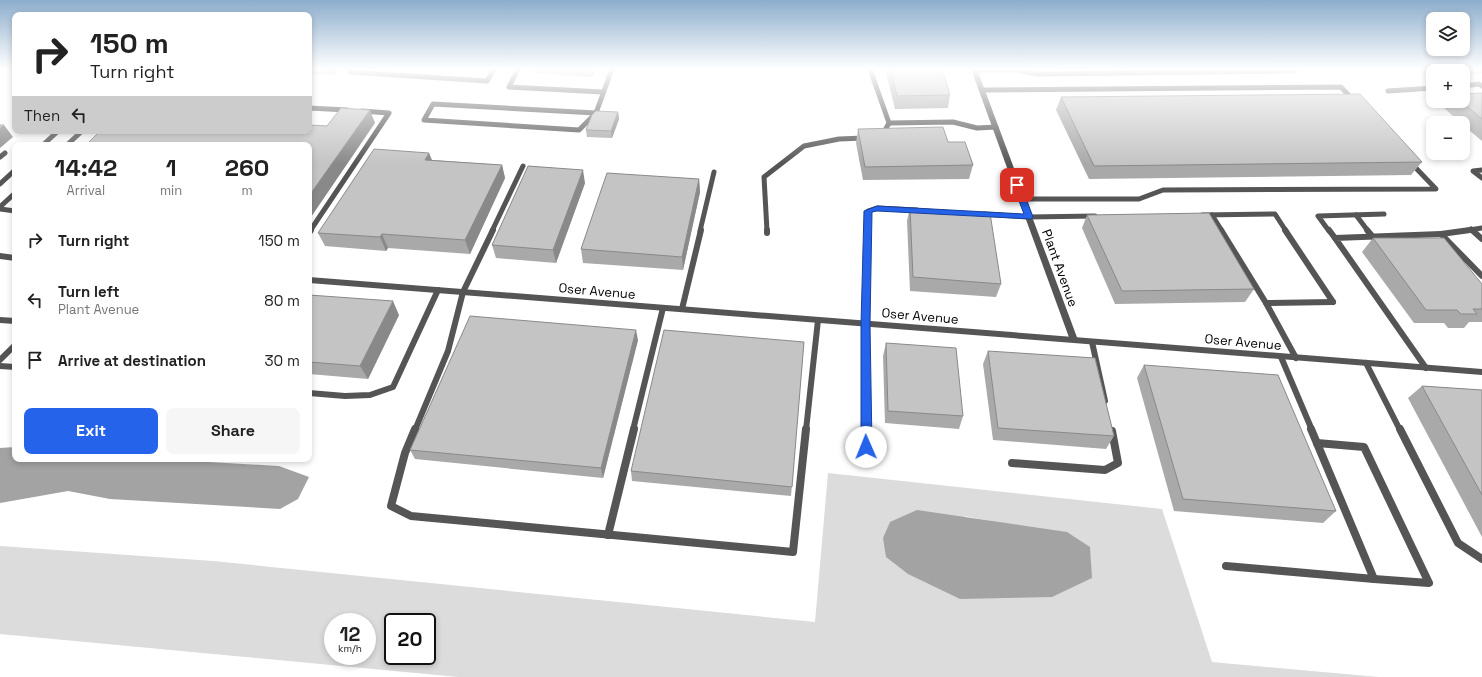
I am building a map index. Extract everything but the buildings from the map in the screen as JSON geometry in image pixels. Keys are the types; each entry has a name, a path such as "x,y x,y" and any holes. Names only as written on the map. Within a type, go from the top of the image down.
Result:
{"street":[{"name":"Plant Avenue","path":"986,101 1074,340"},
{"path":"0,256 12,258"},
{"name":"Oser Avenue","path":"312,280 1482,372"}],"lane":[{"path":"596,113 433,104 424,120 579,130 596,113 600,101"},
{"path":"876,138 883,134 889,123 881,101"},
{"path":"1354,101 1357,104"},
{"path":"312,108 390,113 312,229"},
{"path":"889,123 953,122 977,128 996,127"},
{"path":"46,142 55,134"},
{"path":"69,142 79,134"},
{"path":"767,233 764,176 804,146 839,139 868,138"},
{"path":"0,157 5,153"},
{"path":"1022,200 1139,199 1162,190 1436,189 1410,161"},
{"path":"523,166 463,292 448,351 405,453 391,506 412,516 793,552 818,320"},
{"path":"1482,170 1473,170 1482,178"},
{"path":"682,309 714,172"},
{"path":"0,184 12,173"},
{"path":"0,208 12,196"},
{"path":"0,208 12,210"},
{"path":"866,447 865,324 868,211 877,208 925,211"},
{"path":"981,214 1029,217 1100,216"},
{"path":"1196,215 1274,214 1333,302 1266,303"},
{"path":"1384,214 1318,216 1426,368"},
{"path":"1212,215 1266,303 1296,358"},
{"path":"1356,215 1373,237"},
{"path":"1335,238 1441,234 1482,228"},
{"path":"1471,229 1482,239"},
{"path":"1441,234 1482,276"},
{"path":"312,393 345,396 370,395 393,387 438,290"},
{"path":"608,535 663,308"},
{"path":"0,320 12,321"},
{"path":"1092,342 1107,410"},
{"path":"0,360 12,348"},
{"path":"1281,357 1374,579"},
{"path":"1366,363 1458,543 1482,559"},
{"path":"0,366 12,368"},
{"path":"1012,463 1105,470 1118,463 1110,425"},
{"path":"1226,566 1429,583 1364,447 1317,443"}],"shaded area":[{"path":"12,447 12,462 209,462 279,466 309,477 298,499 280,509 110,499 68,491 0,503 0,448"},
{"path":"828,473 1162,509 1212,662 1379,677 458,677 330,665 376,665 376,613 324,613 324,664 0,634 0,546 213,561 815,622","holes":["964,516 1017,526 1052,597"]},
{"path":"917,510 1067,532 1090,547 1092,578 1052,597 960,599 908,574 886,557 883,538 890,522"}],"route":[{"path":"866,447 865,324 868,211 877,208 1029,217 1017,185"}]}
